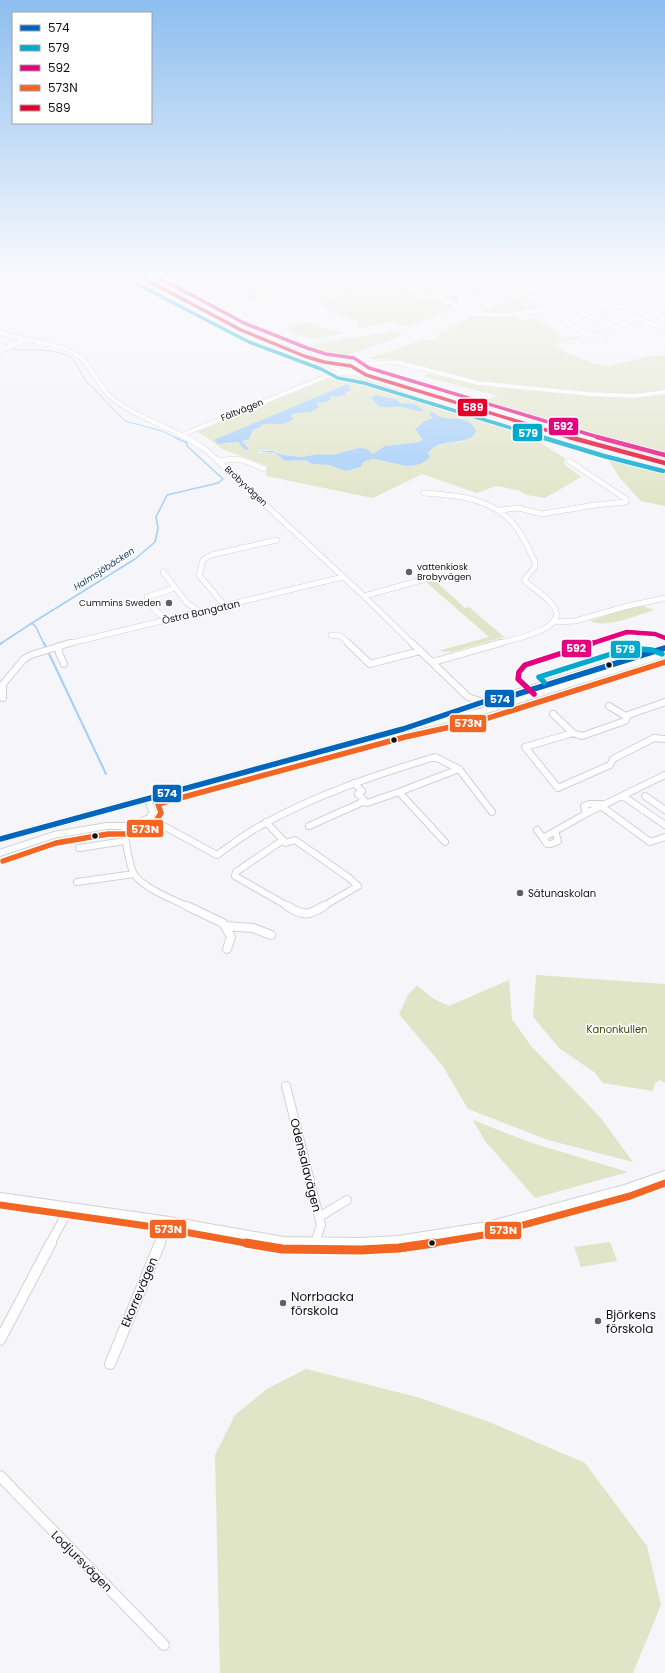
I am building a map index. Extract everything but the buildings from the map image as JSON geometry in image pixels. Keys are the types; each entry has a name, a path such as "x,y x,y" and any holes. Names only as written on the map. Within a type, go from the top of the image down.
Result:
{"street":[{"name":"Brobyvägen","path":"74,354 84,361 103,391 112,398 142,417 198,444 219,461 364,596 468,696 482,699"},
{"path":"300,354 324,362 346,372 366,375 606,448 665,463"},
{"path":"324,362 346,365 355,368 366,375"},
{"path":"346,365 389,362 404,364 470,381 502,386 564,392 627,395 643,395 665,392"},
{"name":"Fältvägen","path":"182,435 325,377 346,372 368,363"},
{"name":"Fältvägen","path":"325,377 346,365"},
{"path":"219,461 236,458 242,459 264,469"},
{"path":"499,510 519,508 534,513 548,514 568,512 605,504 626,502 626,499 569,461"},
{"path":"424,493 468,498 499,510 515,526 530,551 536,565 533,571 525,577 524,580 555,606 557,615 554,622 545,630 433,662"},
{"path":"225,606 199,575 203,560 211,555 277,540"},
{"path":"163,572 187,603 200,612"},
{"name":"Östra Bangatan","path":"2,698 3,684 16,667 31,655 59,646 343,577"},
{"path":"364,596 429,578"},
{"path":"167,620 153,608 147,597 175,588"},
{"path":"554,622 575,621 624,606 665,598"},
{"path":"331,635 341,636 370,664 420,651"},
{"path":"59,646 59,653 64,664"},
{"path":"482,699 494,700 508,697 665,648"},
{"path":"465,712 480,712 665,654"},
{"name":"Brobyvägen","path":"463,690 482,699"},
{"path":"465,712 468,696"},
{"path":"482,699 493,703 517,700"},
{"path":"0,839 476,710 482,699"},
{"path":"554,714 573,733 582,736 625,721 627,716 665,702"},
{"path":"609,706 627,716"},
{"path":"573,733 525,747 558,788 610,765 614,761 613,759 654,738 665,739"},
{"path":"149,818 188,841 217,855 266,822 332,791 376,774 435,757 459,770 492,812"},
{"path":"354,782 362,791 358,794 367,803 459,770"},
{"path":"543,838 589,812 665,775"},
{"path":"399,792 445,842"},
{"path":"623,796 665,825"},
{"path":"645,796 665,810"},
{"path":"0,853 54,835 106,826 138,824 149,818 153,812 147,798"},
{"path":"309,826 365,801"},
{"path":"604,805 650,842 665,837"},
{"path":"266,822 283,840 285,843 295,840 348,877 358,886 311,914 299,913 235,876 236,872 283,840"},
{"path":"124,826 125,841 134,874 152,890 223,923 231,937 227,949"},
{"path":"537,830 545,843 549,845 558,841 555,832"},
{"path":"79,848 125,841"},
{"path":"77,882 134,874"},
{"path":"225,926 253,928 271,935"},
{"name":"Odensalavägen","path":"286,1086 321,1225 315,1243"},
{"path":"0,1197 169,1221 272,1240 315,1243 394,1240 488,1226 628,1188 665,1175"},
{"path":"319,1217 347,1200"},
{"path":"0,1340 20,1299 70,1207"},
{"name":"Ekorrevägen","path":"110,1364 169,1221"},
{"name":"Lodjursvägen","path":"0,1476 164,1645"}],"green space":[{"path":"328,354 350,354 338,358"},
{"path":"381,354 570,354 596,364 609,366 646,357 665,355 665,389 649,393 579,393 501,385 463,379 403,361 367,359"},
{"path":"429,374 466,381 540,391 599,396 644,397 665,394 665,459 614,447 615,444 480,403 497,396 423,376"},
{"path":"336,375 347,375 370,380 429,400 576,445 665,468 665,506 641,501 619,477 608,459 543,441 542,444 565,458 564,464 581,477 545,498 527,495 518,490 496,486 477,493 422,474 373,498 266,476 267,466 222,449 197,432","holes":["347,384 351,389 338,397 331,396 329,401 317,403 313,411 291,415 292,421 260,425 260,428 253,430 250,437 242,441 249,448 238,442 227,444 214,440","372,398 393,398 401,403 413,404 423,410 404,407 380,406 377,405","436,414 446,419 463,420 472,425 476,430 474,435 465,440 442,444 431,449 428,453 429,455 416,464 399,465 373,459 375,453 385,446 420,442 422,439 416,431 425,421 433,418","358,448 372,459 362,462 358,468 346,471 329,465 312,464 305,460 285,461 272,453 257,453 260,450 276,451 283,455 302,457 318,454 332,455"]},
{"path":"434,580 465,608 469,607 504,637 451,652 438,651 489,637 426,582"},
{"path":"641,605 654,610 631,618 613,622 596,623 590,621 635,606"},
{"name":"Kanonkullen","path":"536,975 665,984 665,1083 660,1080 655,1083 653,1091 603,1083 594,1072 559,1048 533,1017"},
{"path":"509,980 512,1019 531,1046 600,1117 633,1162 548,1140 468,1109 442,1065 399,1014 408,995 417,985 432,998 449,1006"},
{"path":"473,1120 532,1143 628,1172 535,1198 485,1141"},
{"path":"610,1242 617,1261 581,1267 574,1247"},
{"path":"306,1369 417,1397 492,1423 585,1463 647,1546 661,1605 633,1673 220,1673 215,1455 235,1415 267,1389"}],"water":[{"path":"347,384 351,390 346,392 345,395 338,397 331,396 331,399 327,402 317,403 319,407 311,412 297,413 291,415 293,419 289,422 282,424 265,424 253,430 249,439 242,441 249,449 245,450 238,442 218,444 214,440"},
{"path":"376,395 395,399 401,403 415,404 425,411 416,411 401,407 379,406 371,397"},
{"path":"432,412 442,418 469,422 476,430 475,434 464,440 445,443 433,448 428,453 430,457 417,465 410,466 395,464 373,459 373,456 372,459 363,462 361,467 346,471 329,465 312,464 305,460 285,461 275,453 254,451 273,451 283,455 302,457 318,454 332,455 358,448 367,449 373,454 385,446 420,442 422,439 415,429 425,421 433,418 429,414"}],"waterway":[{"name":"Halmsjöbäcken","path":"63,354 74,361 86,381 125,421 162,431 174,437"},
{"name":"Halmsjöbäcken","path":"32,623 135,559 155,542 158,528 156,517 167,495 218,483 223,479 187,446 187,443 174,437"},
{"path":"2,643 0,644 32,623"},
{"path":"32,623 36,627 44,644"},
{"path":"44,643 106,774"}],"transit line":[{"name":"579","path":"281,354 321,369 338,378 364,383 604,456 663,471"},
{"name":"589","path":"299,354 324,362 351,366 366,375 606,448 665,463"},
{"name":"592","path":"327,354 354,358 369,368 608,440 665,455"},
{"name":"592","path":"534,694 518,679 519,672 525,665 627,632 655,634 665,638"},
{"name":"579","path":"544,682 539,677 630,648 652,650 662,654"},
{"name":"574","path":"0,839 403,729 483,702 508,697 665,648"},
{"name":"573N","path":"3,861 56,843 108,834 125,834 141,831 154,824 161,813 158,804 405,737 482,720 665,662"},
{"name":"573N","path":"0,1205 168,1229 282,1249 361,1250 399,1248 490,1234 630,1196 665,1183"}],"place":[{"name":"vattenkiosk Brobyvägen","path":"409,572"},
{"name":"Cummins Sweden","path":"169,603"},
{"name":"Sätunaskolan","path":"520,893"},
{"name":"Norrbacka förskola","path":"283,1303"},
{"name":"Björkens förskola","path":"598,1321"}]}
